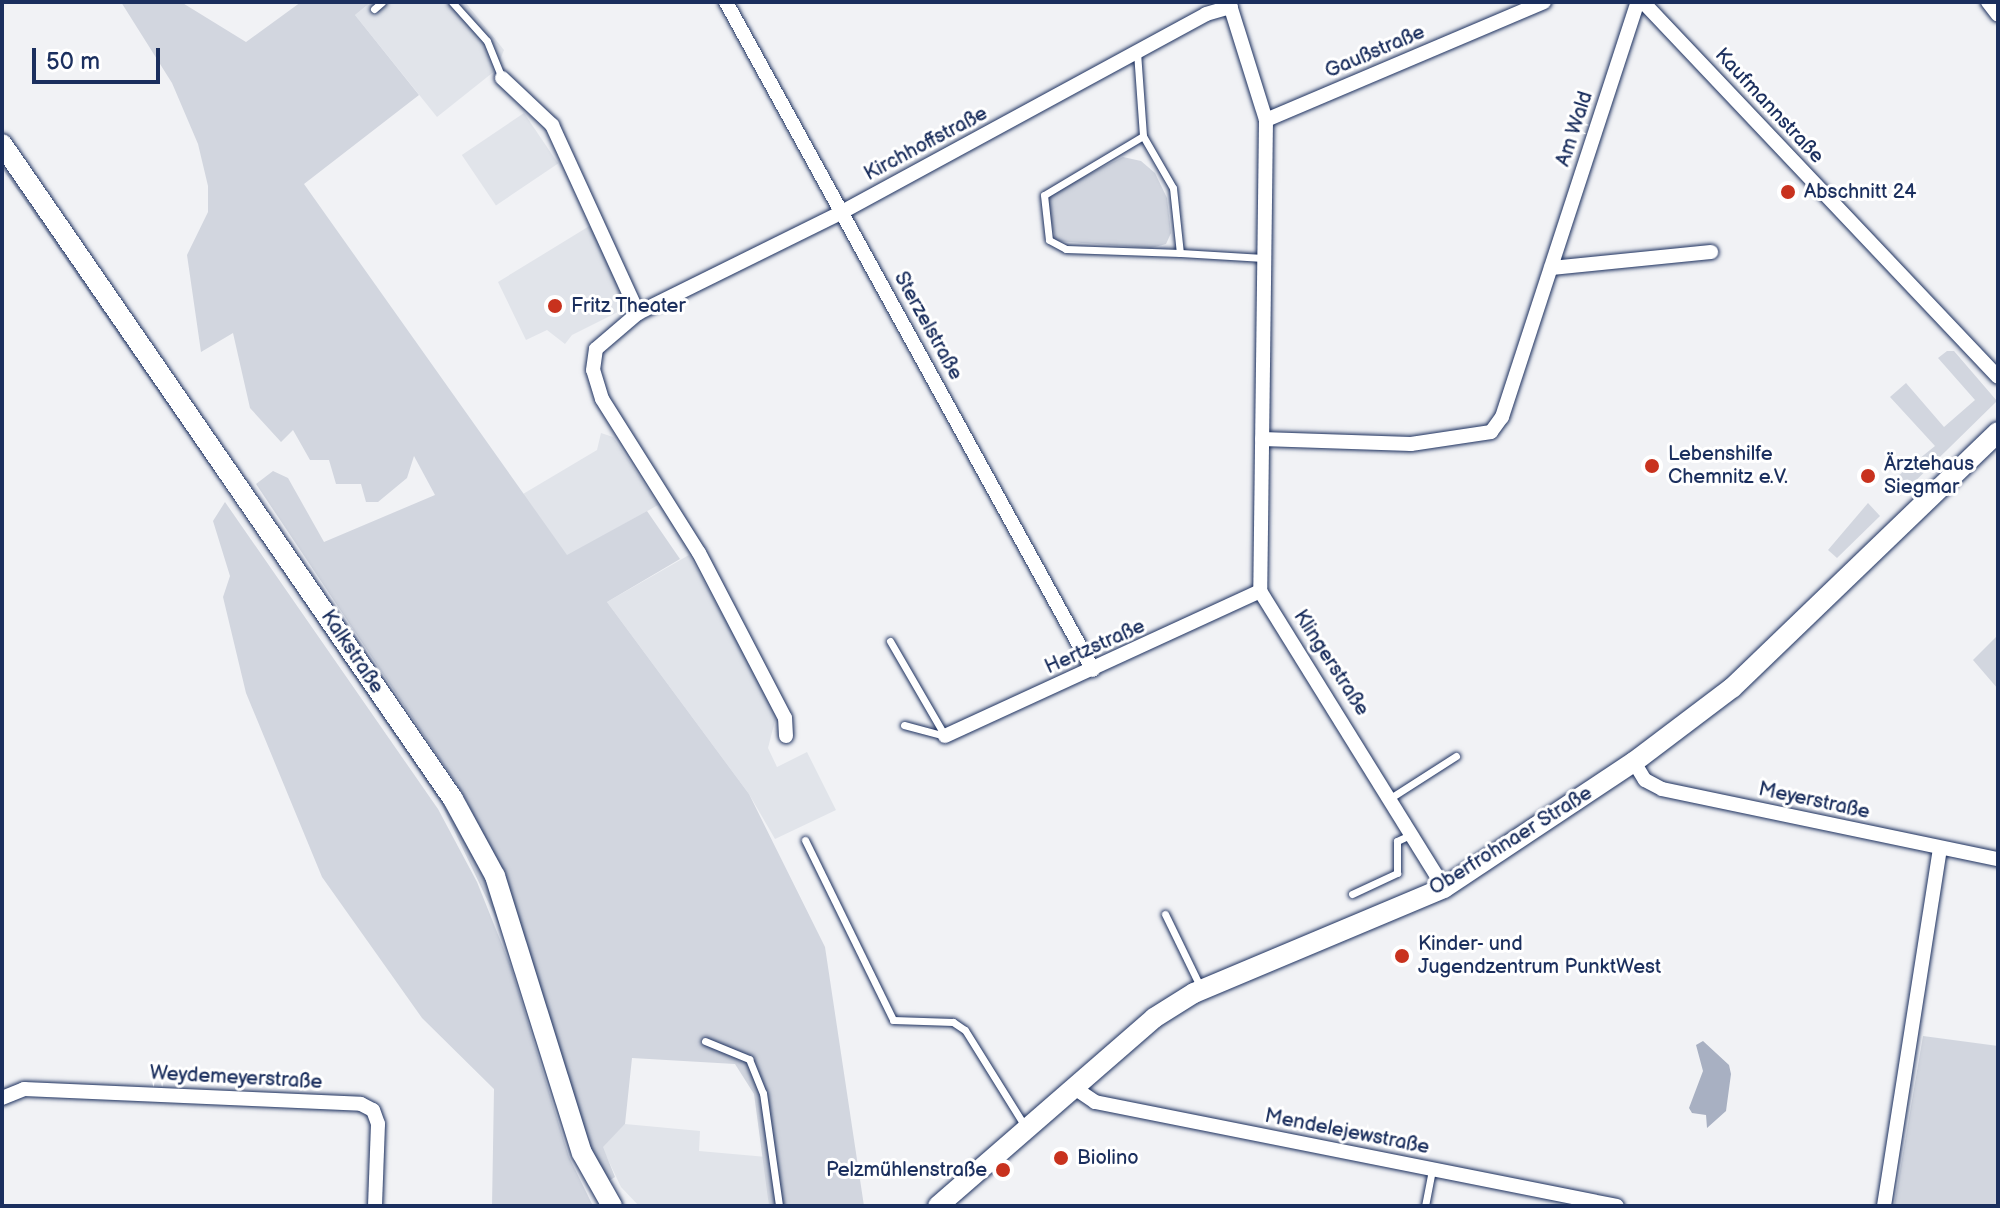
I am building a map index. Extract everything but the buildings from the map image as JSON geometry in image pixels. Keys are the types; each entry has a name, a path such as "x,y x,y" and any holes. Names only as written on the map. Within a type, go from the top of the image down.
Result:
{"main road":[{"name":"Kalkstraße","path":"2,144 453,799 495,876 582,1153 612,1206"},
{"name":"Oberfrohnaer Straße","path":"938,1206 1154,1018 1201,990 1444,888 1634,762 1732,688 1998,432"}],"street":[{"name":"Sterzelstraße","path":"726,2 1093,670"},
{"name":"Gaußstraße","path":"1266,120 1544,2"},
{"name":"Am Wald","path":"1262,439 1411,444 1483,436 1502,417 1640,2"},
{"name":"Kaufmannstraße","path":"1640,2 1998,377"},
{"path":"1988,2 1998,15"},
{"path":"1230,4 1266,120 1260,591"},
{"name":"Kirchhoffstraße","path":"786,736 785,718 699,553 602,399 593,370 596,349 638,313 842,212 1206,14 1230,4"},
{"path":"502,78 552,125 638,313"},
{"path":"1551,268 1711,252"},
{"name":"Hertzstraße","path":"945,736 1260,591"},
{"name":"Klingerstraße","path":"1260,591 1392,797 1444,888"},
{"name":"Meyerstraße","path":"1634,762 1645,780 1662,789 1998,859"},
{"path":"1884,1206 1940,849"},
{"name":"Mendelejewstraße","path":"1073,1087 1095,1102 1617,1206"},
{"name":"Weydemeyerstraße","path":"2,1098 24,1089 361,1104 373,1110 378,1124 375,1206"}],"lane":[{"path":"374,9 382,2"},
{"path":"452,2 487,41 502,78"},
{"path":"1137,52 1143,136 1173,188 1180,253"},
{"path":"1143,136 1044,195 1049,240 1066,249 1264,258"},
{"path":"890,641 945,736"},
{"path":"904,725 945,736"},
{"path":"1392,797 1456,756"},
{"path":"1352,894 1397,873 1397,841 1414,833"},
{"path":"805,840 893,1020 953,1022 965,1030 1028,1130"},
{"path":"1165,914 1201,990"},
{"path":"705,1041 749,1059 763,1093 779,1206"},
{"path":"1425,1206 1432,1169"}],"shaded area":[{"path":"121,2 181,2 246,42 301,2 371,2 355,15 419,95 304,184 567,555 647,511 680,559 607,602 749,794 825,947 864,1206 769,1206 754,1094 735,1064 632,1058 625,1124 603,1147 615,1177 607,1182 591,1149 502,873 462,792 256,484 273,471 288,478 324,542 435,495 414,456 407,478 378,502 366,502 361,484 336,484 329,460 310,460 293,430 281,442 250,408 233,333 201,352 187,255 208,212 208,186 198,144 172,83"},
{"path":"371,2 465,2 504,50 496,70 437,117 355,15"},
{"path":"524,113 558,164 496,206 462,155"},
{"path":"1123,157 1141,161 1155,173 1167,198 1171,233 1166,244 1151,248 1056,241 1047,204 1053,192"},
{"path":"2,162 213,463 214,472 2,168"},
{"path":"591,225 623,297 622,310 572,335 565,344 547,330 526,340 498,282"},
{"path":"1947,351 1954,351 1997,401 1900,496 1888,484 1935,446 1890,397 1906,383 1944,427 1975,400 1938,358"},
{"path":"601,433 613,437 658,505 567,556 523,494 597,450"},
{"path":"225,502 438,809 477,882 511,967 569,1157 593,1206 492,1206 494,1089 422,1018 322,877 246,693 223,597 230,576 213,521"},
{"path":"1868,503 1880,516 1837,558 1828,550"},
{"path":"237,505 446,803 486,878 515,958 442,805"},
{"path":"689,555 777,713 768,748 777,767 807,752 836,810 775,839 749,794 607,602"},
{"path":"1998,635 1998,689 1973,660"},
{"path":"1923,1036 1998,1046 1998,1206 1894,1206"},
{"path":"625,1124 700,1131 699,1151 766,1157 769,1206 639,1206 621,1187 602,1147"}],"water":[{"path":"1703,1041 1729,1065 1731,1074 1726,1111 1707,1128 1706,1115 1692,1113 1689,1108 1703,1071 1696,1045"}],"place":[{"name":"Abschnitt 24","path":"1788,192"},
{"name":"Fritz Theater","path":"555,306"},
{"name":"Lebenshilfe Chemnitz e.V.","path":"1652,466"},
{"name":"Ärztehaus Siegmar","path":"1868,476"},
{"name":"Kinder- und Jugendzentrum PunktWest","path":"1402,956"},
{"name":"Biolino","path":"1061,1158"},
{"name":"Pelzmühlenstraße","path":"1003,1170"}]}
